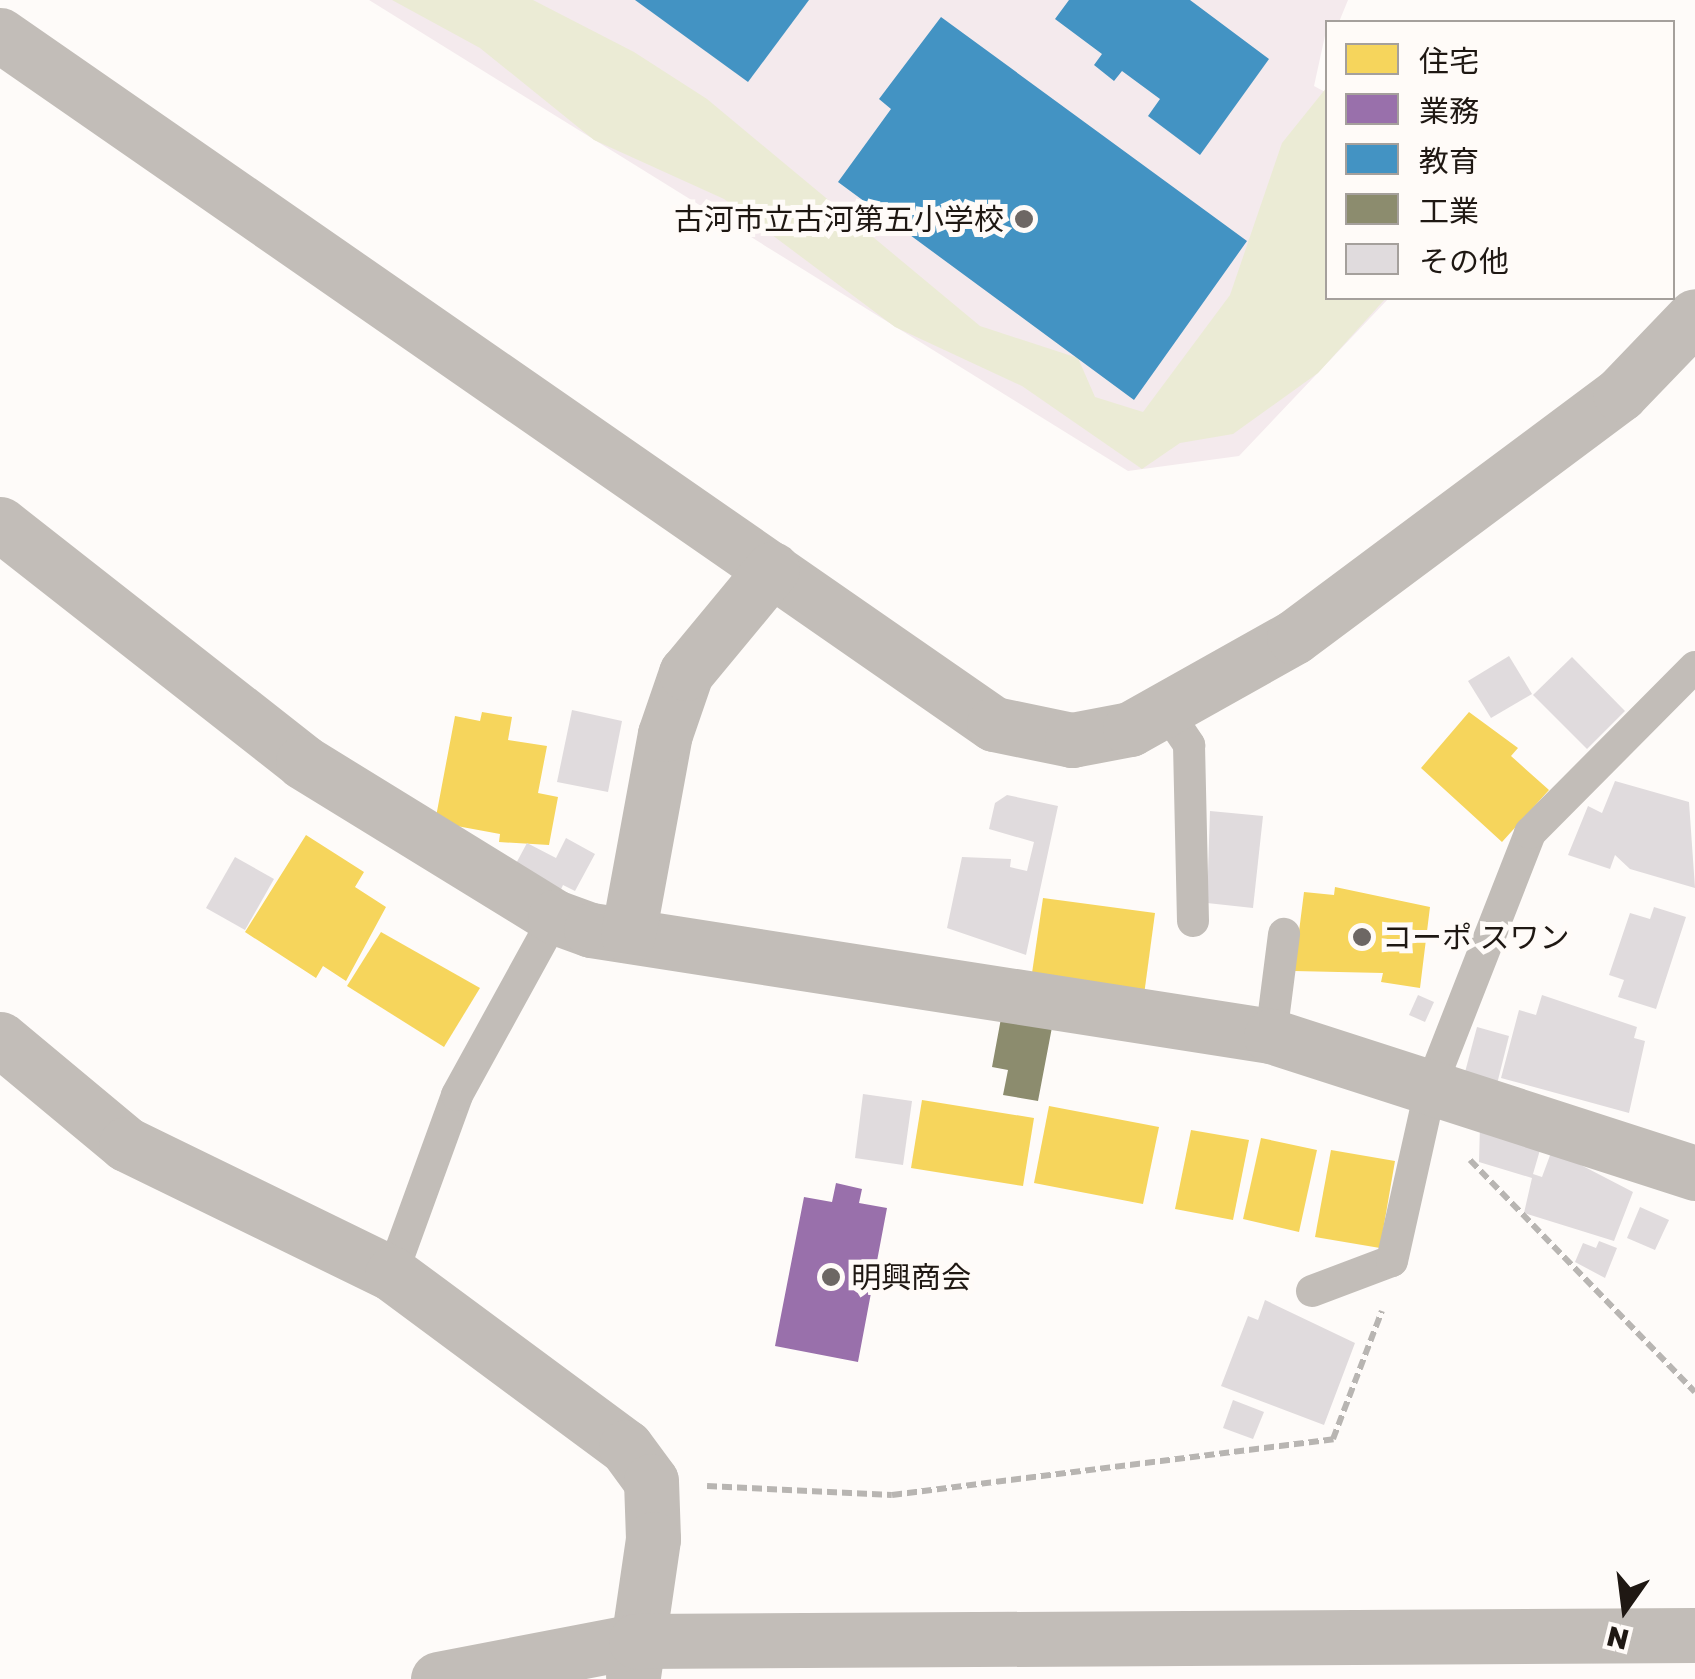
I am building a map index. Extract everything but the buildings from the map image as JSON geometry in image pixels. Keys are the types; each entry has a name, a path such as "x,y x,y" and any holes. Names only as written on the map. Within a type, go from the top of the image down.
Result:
{"street":[{"path":"0,34 994,724 1072,740 1168,712 1294,637 1620,394 1695,316"},
{"path":"0,524 303,762 555,916 628,934 1271,1036 1427,1099 1695,1173"},
{"path":"628,934 665,734 686,674 772,569"},
{"path":"0,1039 126,1144 392,1274 584,1408 651,1482 653,1538 634,1660"},
{"path":"438,1679 634,1660 1695,1635"}],"lane":[{"path":"1312,1291 1392,1260 1427,1099 1530,833 1695,666"},
{"path":"1168,712 1188,745 1193,920"},
{"path":"392,1274 457,1095 555,916"},
{"path":"1271,1036 1284,934"}],"path":[{"path":"1427,1099 1695,1392"},
{"path":"651,1482 892,1495 1333,1439 1394,1278 1392,1260"}],"shaded area":[{"name":"古河市立古河第五小学校","path":"369,0 1348,0 1340,20 1325,20 1314,86 1325,92 1325,300 1387,300 1239,456 1128,471"}],"green space":[{"path":"392,0 533,0 634,52 707,99 980,326 1078,358 1095,397 1143,412 1230,295 1282,143 1325,89 1325,300 1384,300 1318,373 1233,434 1180,443 1142,469 1022,386 895,327 724,199 594,140 480,48"}],"place":[{"name":"古河市立古河第五小学校","path":"1024,219"},
{"name":"コーポ スワン","path":"1362,937"},
{"name":"明興商会","path":"831,1277"}]}
